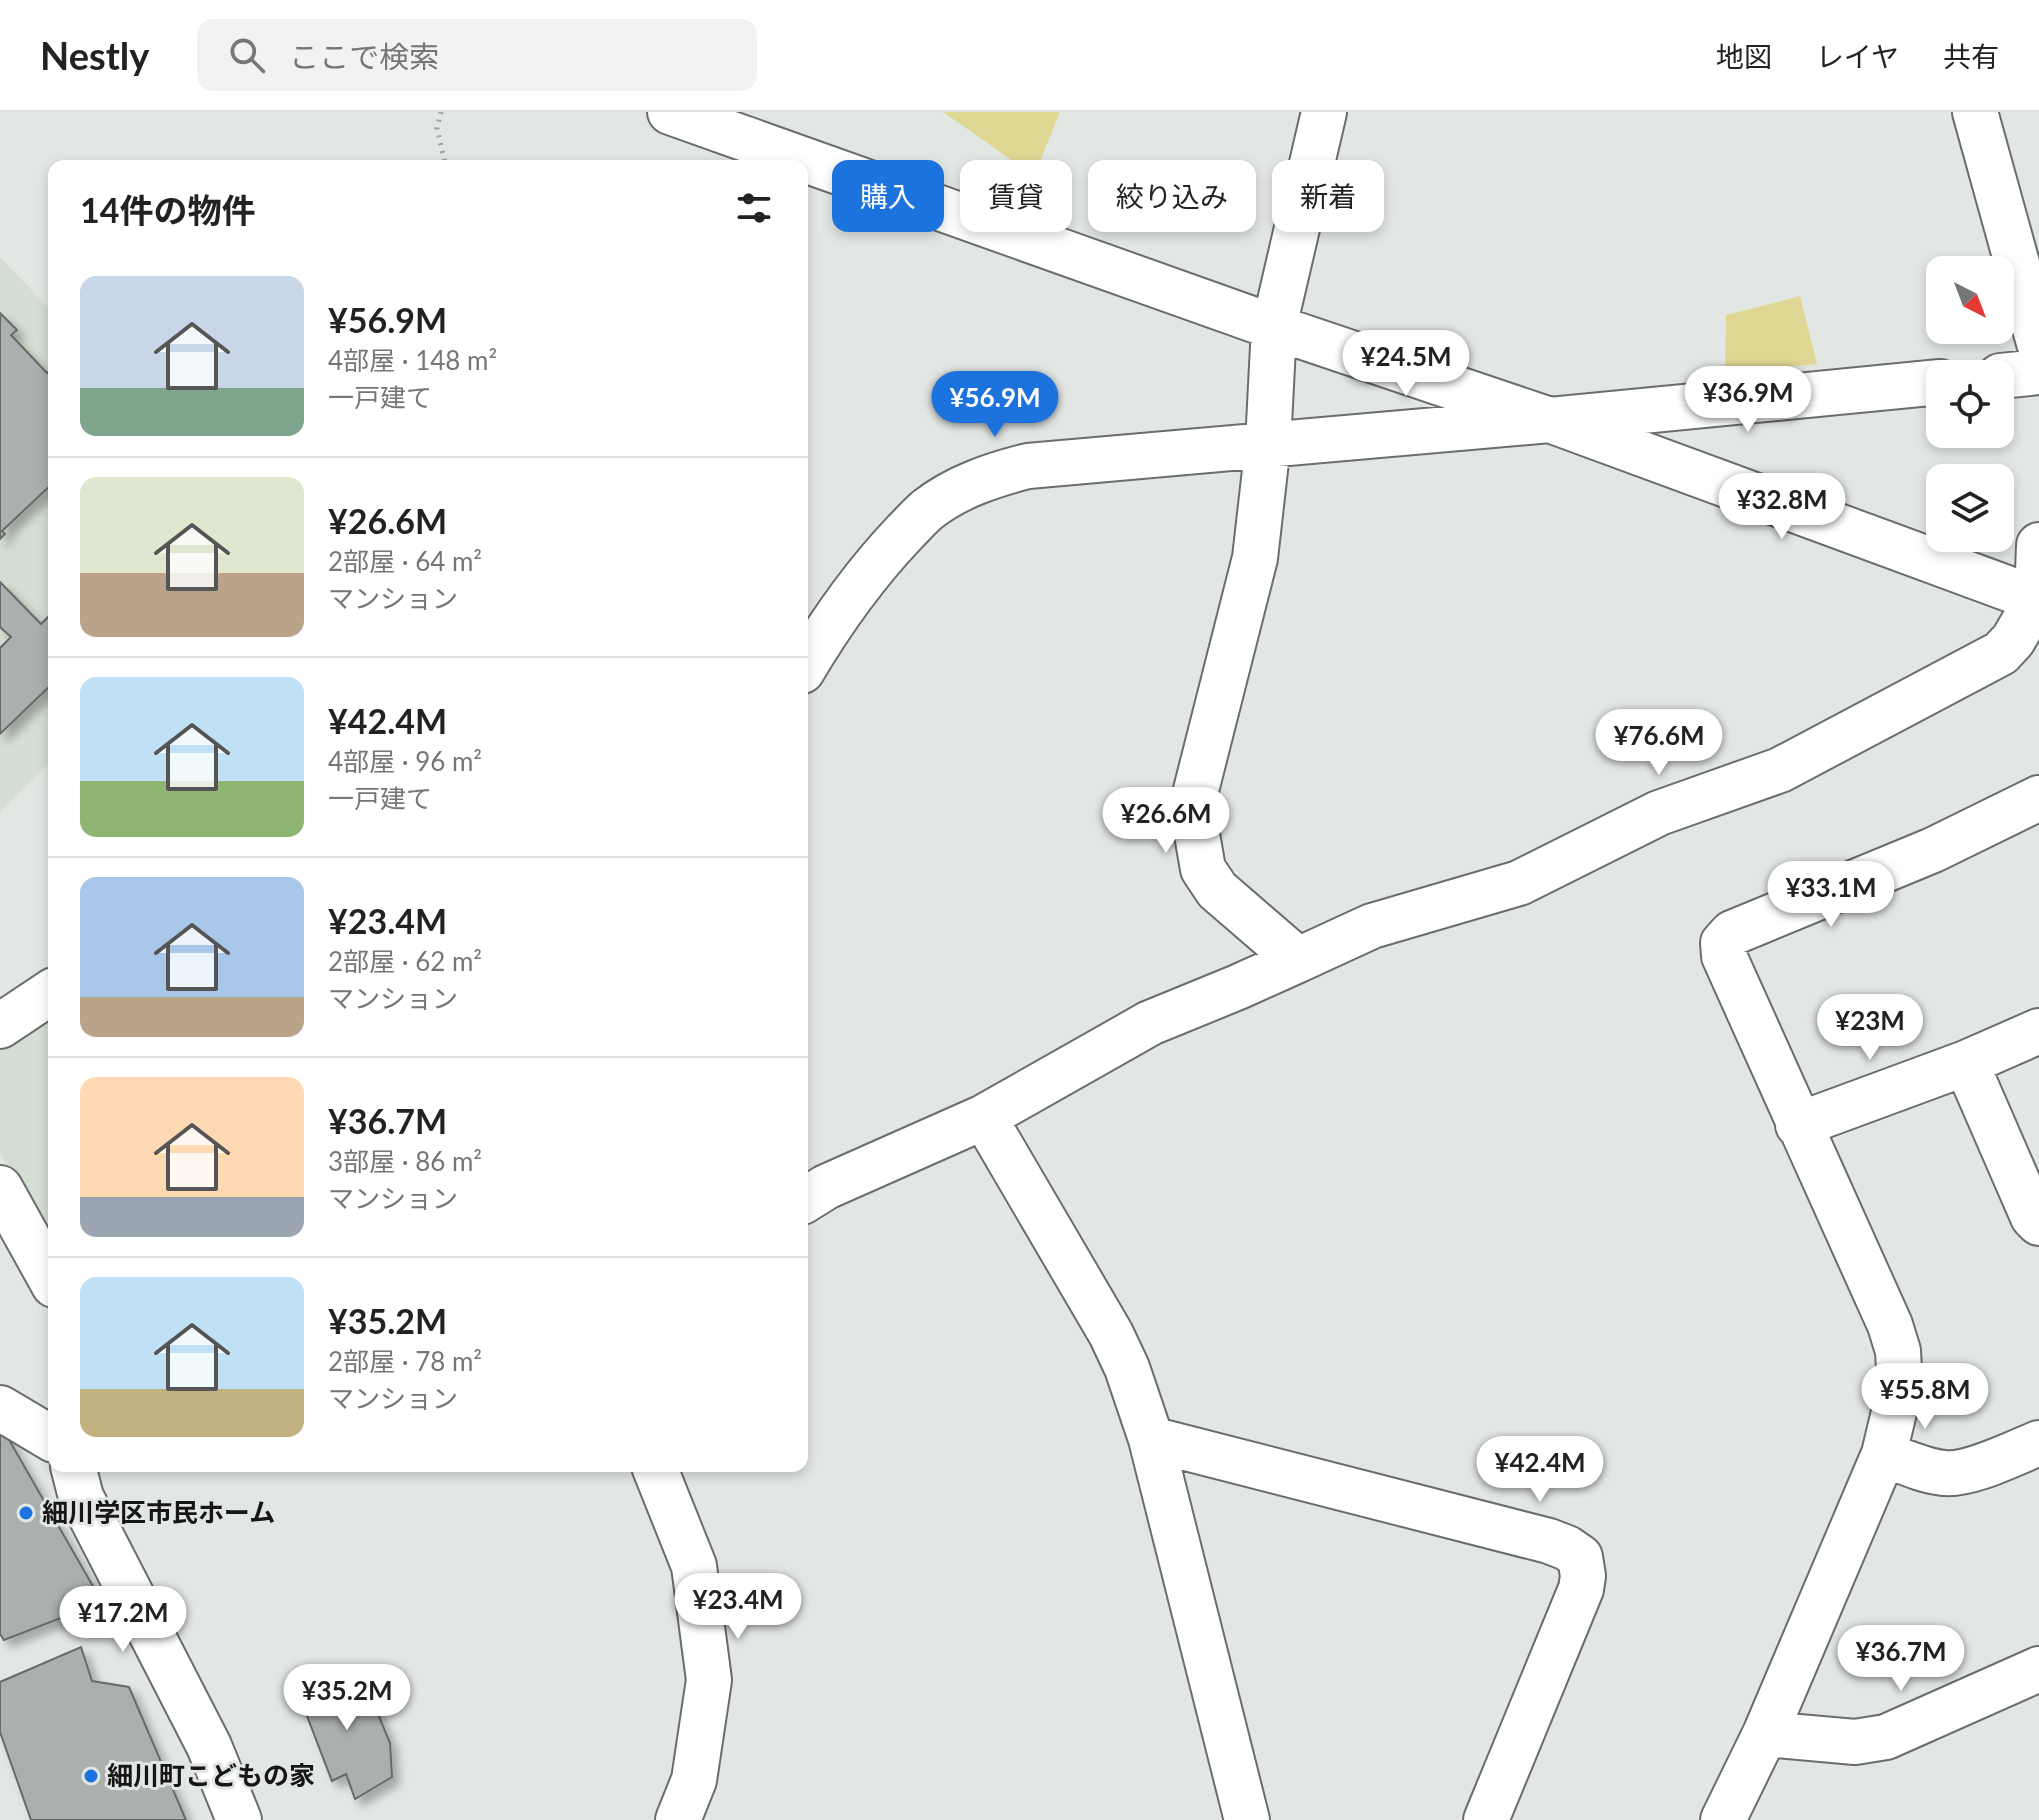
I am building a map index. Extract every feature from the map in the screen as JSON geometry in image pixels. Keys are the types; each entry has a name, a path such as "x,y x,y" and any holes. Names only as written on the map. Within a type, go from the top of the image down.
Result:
{"street":[{"path":"670,112 805,160"},
{"path":"1298,960 1217,890 1203,869 1192,806 1255,558 1268,444 1274,327 1324,112"},
{"path":"1975,112 2039,343"},
{"path":"808,161 1274,327 1550,420 2038,600"},
{"path":"2014,375 2039,372"},
{"path":"809,649 885,554 926,511 983,479 1028,466 1926,383"},
{"path":"808,1198 826,1187 984,1117 1150,1023 1372,926 1519,883 1659,813 1780,770 2001,653 2038,600 2039,545"},
{"path":"1723,1820 1765,1734 1884,1454 1900,1387 1898,1351 1890,1325 1724,956 1723,943 1732,933 1933,850 2039,798"},
{"path":"0,1026 48,994"},
{"path":"1798,1125 1966,1063 2039,1031"},
{"path":"1966,1063 2033,1217 2039,1223"},
{"path":"984,1117 1111,1334 1127,1368 1151,1439 1247,1820"},
{"path":"0,1188 48,1274"},
{"path":"0,1408 48,1436"},
{"path":"1151,1439 1549,1541 1580,1557 1583,1576 1581,1589 1486,1820"},
{"path":"1884,1454 1927,1471 1946,1474 1960,1473 2039,1443"},
{"path":"75,1472 81,1497 209,1746 239,1820"},
{"path":"656,1472 694,1566 709,1680 694,1780 678,1820"},
{"path":"1765,1734 1855,1742 1886,1737 2039,1669"}],"path":[{"path":"441,112 437,128 444,160"}],"shaded area":[{"path":"943,112 1060,112 1040,160 1011,160"},
{"path":"0,257 48,308 48,764 0,813"},
{"path":"1800,296 1817,364 1725,373 1726,315"},
{"path":"48,1018 48,1244 0,1153 0,1051"}],"building":[{"path":"0,313 17,330 11,335 48,372 48,488 2,531 5,534 0,539"},
{"path":"0,582 41,624 48,617 48,688 0,734 0,648 11,637 0,627"},
{"name":"細川学区市民ホーム","path":"0,1424 102,1602 4,1640 0,1634"},
{"name":"細川町こどもの家","path":"81,1647 92,1681 129,1687 186,1820 31,1820 0,1732 0,1682"},
{"path":"317,1667 373,1702 390,1743 392,1777 355,1799 346,1774 332,1781 297,1690"}],"place":[{"name":"細川学区市民ホーム","path":"26,1513"},
{"name":"細川町こどもの家","path":"91,1776"}]}
